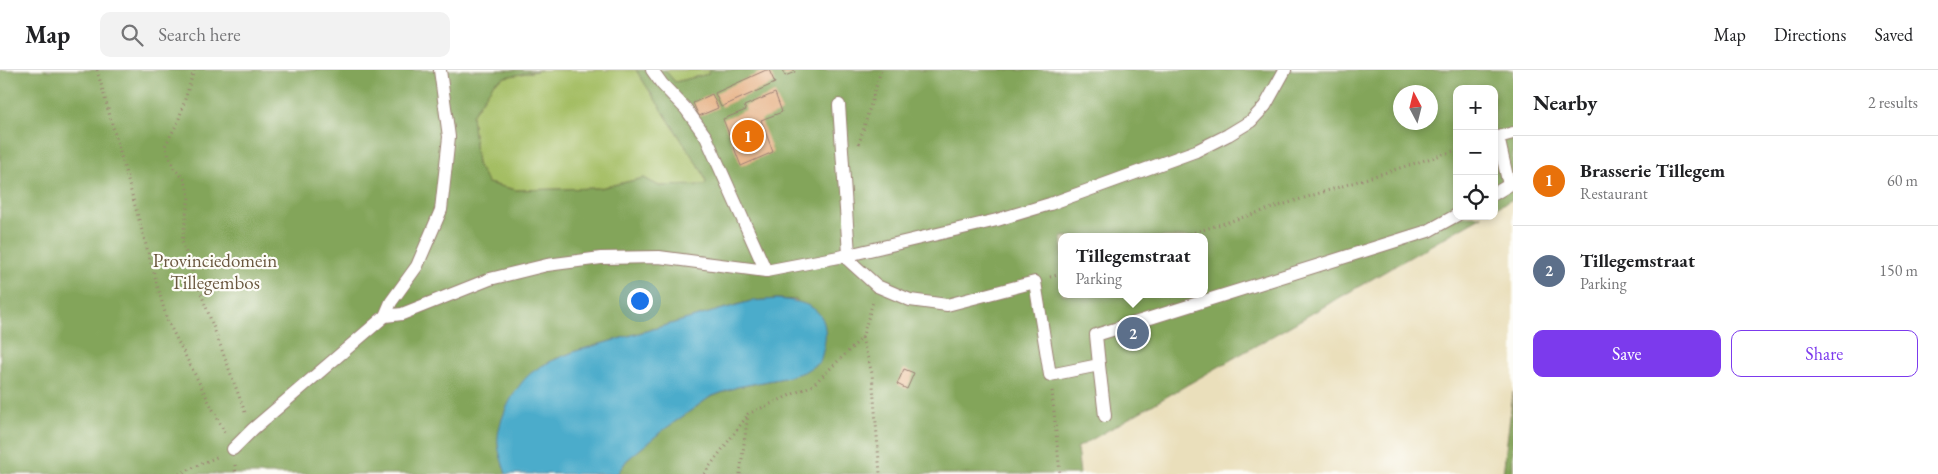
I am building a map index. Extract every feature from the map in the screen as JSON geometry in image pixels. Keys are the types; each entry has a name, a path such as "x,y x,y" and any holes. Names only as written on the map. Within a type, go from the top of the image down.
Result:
{"lane":[{"path":"233,449 252,429 386,316 391,302 417,266 441,210 449,136 440,70"},
{"path":"652,70 662,84 686,109 706,137 766,271"},
{"path":"386,316 402,314 490,279 547,265 601,258 659,257 766,271 846,255 1006,218 1196,151 1228,135 1251,121 1265,106 1285,70"},
{"path":"839,105 846,255 877,286 910,300 947,305 1035,282 1050,375 1099,365"},
{"path":"1498,192 1510,185 1498,137 1513,133"},
{"path":"1105,416 1096,335 1428,231 1453,217"}],"path":[{"path":"97,70 167,320 233,449 180,474"},
{"path":"194,70 178,122 165,146 174,168 185,180 189,196 182,242 241,405 252,429"},
{"path":"858,153 882,70"},
{"path":"1193,233 1453,151"},
{"path":"704,474 748,414 813,385 862,338 877,286"},
{"path":"862,338 872,373 880,474"},
{"path":"1050,375 1060,474"},
{"path":"740,474 748,414"}],"green space":[{"name":"Provinciedomein Tillegembos","path":"0,70 541,70 505,77 494,83 472,115 477,164 488,183 516,190 600,188 644,178 659,186 705,185 703,173 636,70 665,70 675,82 708,74 709,70 1513,70 1513,199 1498,207 1498,85 1453,85 1453,220 1475,220 1077,448 1080,474 617,474 627,460 662,431 710,397 737,387 784,378 797,300 751,301 576,351 553,360 530,374 513,397 498,444 506,474 0,474"},
{"path":"541,70 636,70 703,173 705,185 659,186 644,178 600,188 516,190 488,183 477,164 472,115 494,83 505,77"},
{"path":"665,70 709,70 709,74 675,82"},
{"path":"1513,392 1513,474 1503,474"}],"water":[{"path":"777,299 804,304 814,309 820,315 824,324 825,334 820,362 804,372 737,387 710,397 662,431 627,460 617,474 506,474 498,444 500,426 507,406 518,387 536,369 576,351 751,301"}],"building":[{"path":"769,70 775,83 721,107 715,93"},
{"path":"782,70 794,70 795,72 785,76"},
{"path":"775,93 782,112 761,120 773,152 741,166 723,119 746,110 744,106"},
{"path":"712,94 718,108 699,116 693,103"},
{"path":"904,369 914,373 907,389 897,384"}],"place":[{"name":"Brasserie Tillegem","path":"748,136"},
{"name":"Tillegemstraat","path":"1133,333"}]}
